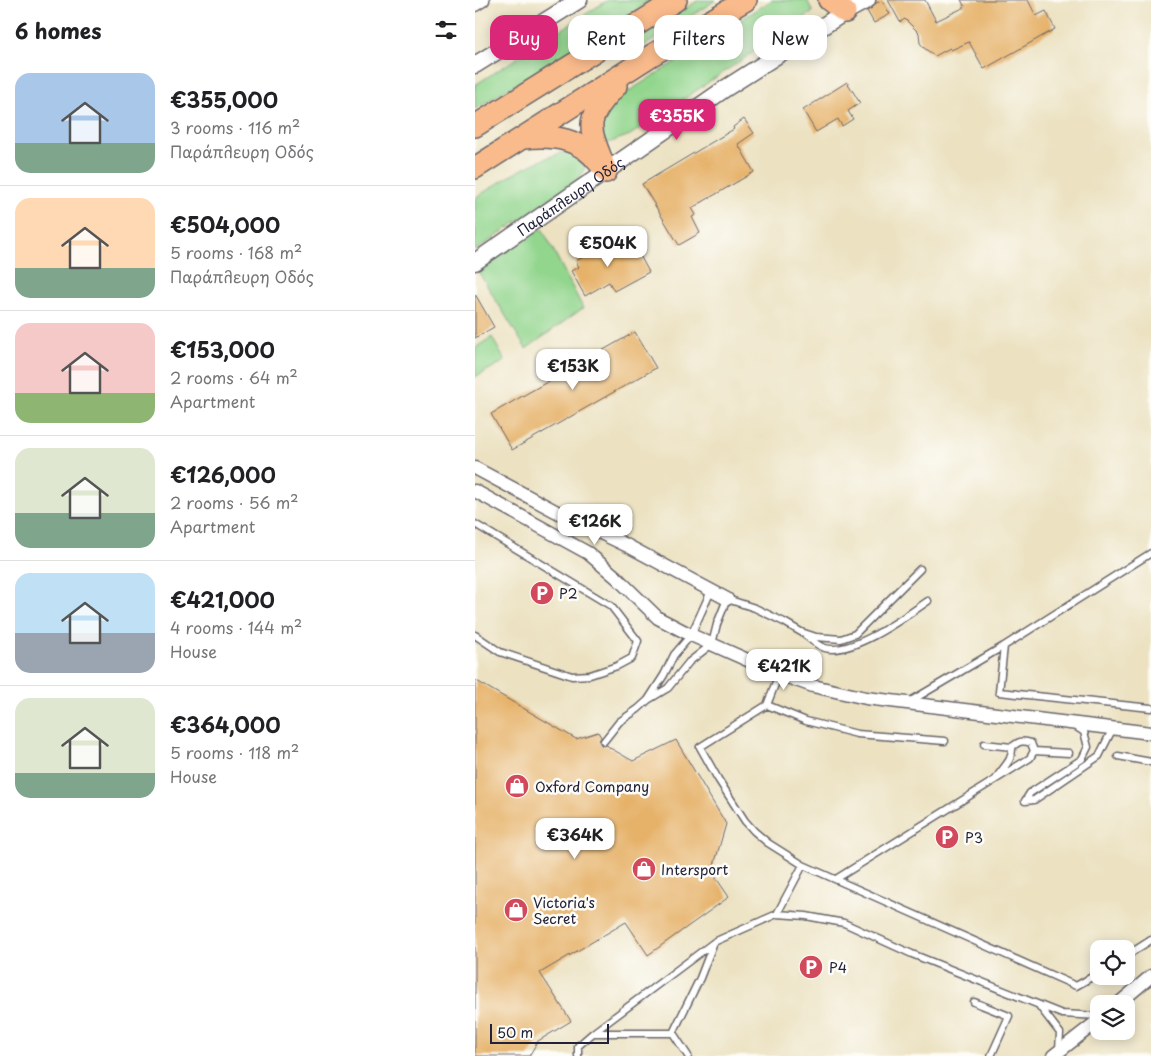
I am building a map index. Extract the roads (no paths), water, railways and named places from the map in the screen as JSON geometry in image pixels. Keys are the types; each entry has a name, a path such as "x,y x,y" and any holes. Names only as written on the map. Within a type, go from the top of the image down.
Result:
{"highway":[{"path":"475,126 676,0"},
{"path":"475,168 652,55 746,0"},
{"path":"606,172 592,138 591,122 597,108 606,96 617,84 652,55"},
{"path":"524,138 542,136 560,138 577,144 593,154 606,172"}],"street":[{"path":"475,5 483,0"},
{"path":"475,66 579,0"},
{"name":"Παράπλευρη Οδός","path":"475,262 726,88 839,4 867,0"},
{"path":"475,468 727,598"},
{"path":"475,491 588,553 658,618 691,635 779,674 822,688 866,698 1151,732"},
{"path":"1129,995 1151,976"},
{"path":"1056,1053 1090,1027"}],"lane":[{"path":"475,524 611,606 638,642 632,658 617,666 590,675 571,676 501,652 475,635"},
{"path":"908,703 1004,646 1151,553"},
{"path":"801,632 816,637 841,639 855,634 920,569"},
{"path":"648,700 674,655 691,635 711,591"},
{"path":"604,741 619,722 667,688 689,662 712,644 727,598 784,622 825,648 855,645 895,623 928,601"},
{"path":"1004,646 999,692 1151,708"},
{"path":"779,674 767,705 700,747 718,779 745,821 754,831 768,843 803,866 1076,986 1090,978"},
{"path":"767,705 806,721 857,734 945,741"},
{"path":"1072,724 1084,732 1089,747 1082,759 1030,793 1025,801 1034,800 1099,756 1113,728"},
{"path":"996,779 1009,763 1013,747 1017,742 1025,740 1031,743 1034,751"},
{"path":"984,744 1013,747"},
{"path":"836,879 1030,758 1034,751"},
{"path":"1034,751 1069,753"},
{"path":"1118,756 1151,762"},
{"path":"777,914 803,866"},
{"path":"578,1056 578,1046 593,1033 714,942 777,914 806,916 844,923 912,954 1039,1006 1062,1014 1090,1016"},
{"path":"1135,950 1151,940"},
{"path":"673,1033 700,978 714,942"},
{"path":"974,1002 1009,1016 991,1056"},
{"path":"1039,1006 1060,1033 1056,1053"},
{"path":"593,1033 673,1033"},
{"path":"673,1033 688,1056"}],"place":[{"name":"P2","path":"542,593"},
{"name":"Oxford Company","path":"517,786"},
{"name":"P3","path":"947,837"},
{"name":"Intersport","path":"644,869"},
{"name":"Victoria's Secret","path":"516,910"},
{"name":"P4","path":"811,967"}]}
